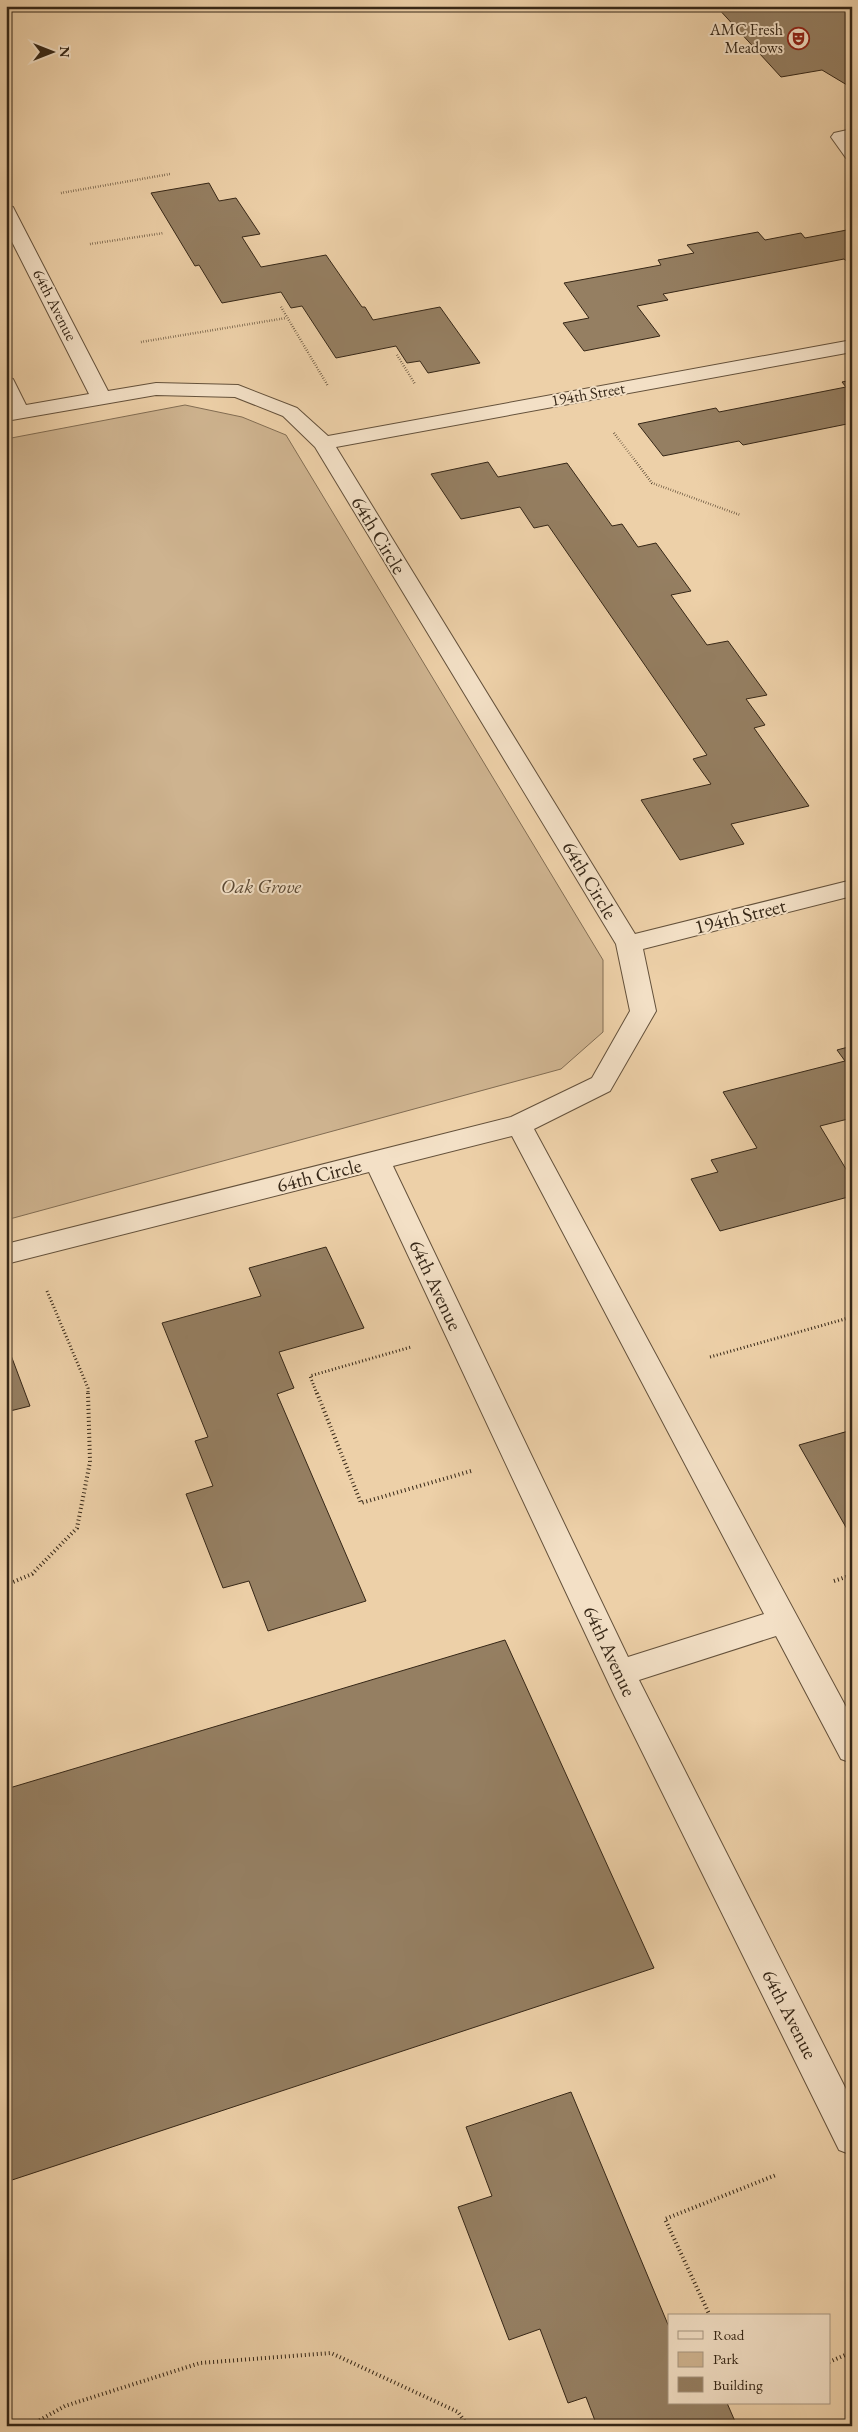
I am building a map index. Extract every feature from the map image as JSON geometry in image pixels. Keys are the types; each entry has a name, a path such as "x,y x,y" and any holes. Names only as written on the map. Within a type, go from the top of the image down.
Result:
{"street":[{"path":"852,134 840,137 852,154"},
{"name":"64th Avenue","path":"6,211 102,400"},
{"name":"194th Street","path":"323,443 852,346"},
{"path":"6,382 13,414"},
{"name":"64th Circle","path":"6,1254 519,1125 601,1084 643,1011 629,944 323,443 290,412 238,391 156,389 102,400 13,414"},
{"name":"194th Street","path":"629,944 852,888"},
{"path":"519,1125 852,1749"},
{"name":"64th Avenue","path":"377,1161 620,1673 852,2138"},
{"path":"620,1673 783,1621"}],"path":[{"path":"60,193 170,174"},
{"path":"90,244 164,232"},
{"path":"281,307 331,390"},
{"path":"141,342 286,318"},
{"path":"397,355 417,386"},
{"path":"611,429 652,483 740,515"},
{"path":"6,1585 32,1574 77,1528 90,1462 88,1388 45,1288"},
{"path":"710,1357 852,1317"},
{"path":"417,1346 310,1376 361,1503 475,1470"},
{"path":"834,1580 852,1575"},
{"path":"709,2314 665,2219 776,2175"},
{"path":"830,2362 852,2352"},
{"path":"29,2426 65,2406 200,2363 331,2353 458,2412 468,2426"}],"green space":[{"name":"Oak Grove","path":"185,405 242,417 286,435 603,960 603,1032 561,1069 6,1220 6,439"}],"building":[{"name":"AMC Fresh Meadows","path":"716,6 852,6 852,88 822,70 781,77"},
{"path":"209,183 219,201 236,198 260,234 242,237 261,267 326,255 373,320 440,307 480,363 428,373 420,361 407,363 396,346 336,358 302,306 291,308 281,292 222,303 199,265 195,266 151,193"},
{"path":"852,229 852,265 844,259 663,294 668,300 637,306 660,336 584,351 563,323 589,318 564,283 661,265 658,260 694,253 687,245 758,232 765,240 801,233 805,238"},
{"path":"852,380 852,423 743,445 739,441 663,456 638,424 716,408 719,412 846,387 842,382"},
{"path":"488,462 498,477 567,463 612,526 622,524 638,547 656,543 691,591 671,595 707,645 728,641 767,695 746,699 765,725 754,728 809,806 731,824 744,844 680,860 641,800 711,784 693,759 707,755 548,525 534,528 520,507 461,519 431,474"},
{"path":"852,1046 852,1114 850,1114 852,1118 820,1126 852,1179 852,1196 720,1231 691,1179 718,1172 711,1160 757,1148 723,1092 845,1061 837,1050"},
{"path":"326,1247 364,1328 279,1352 294,1388 277,1394 366,1601 268,1631 249,1581 223,1588 186,1494 213,1486 195,1441 208,1437 162,1323 261,1296 249,1268"},
{"path":"6,1342 30,1406 6,1412"},
{"path":"852,1430 852,1536 851,1536 799,1445"},
{"path":"505,1640 654,1968 6,2182 6,1789"},
{"path":"571,2092 668,2325 668,2404 727,2404 737,2426 597,2426 586,2397 568,2403 540,2329 509,2340 458,2207 492,2196 466,2127"},
{"path":"852,2418 852,2426 831,2426"}],"place":[{"name":"AMC Fresh Meadows","path":"799,38"}]}
